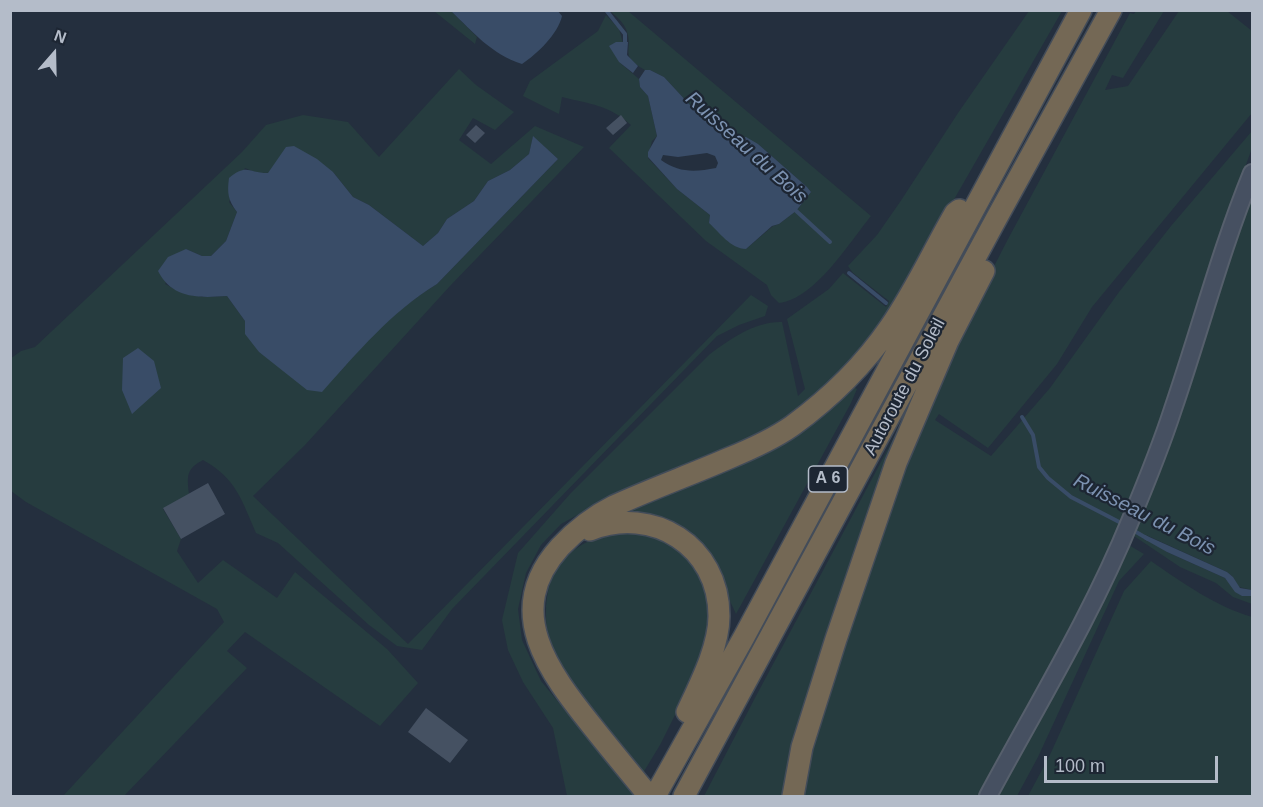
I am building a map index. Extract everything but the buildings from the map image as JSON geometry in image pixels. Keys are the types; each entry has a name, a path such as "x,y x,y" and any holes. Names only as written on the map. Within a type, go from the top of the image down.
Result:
{"highway":[{"name":"Autoroute du Soleil","path":"655,796 744,637 1081,10"},
{"name":"Autoroute du Soleil","path":"684,796 1111,10"},
{"path":"649,796 557,680 544,658 533,612 536,588 547,562 567,539 591,518 753,448 789,428 815,409 868,357 891,326 956,213 983,190"},
{"path":"793,796 802,747 896,464 948,341 990,259 995,220"},
{"path":"567,539 613,522 659,526 686,543 699,556 708,570 718,600 719,618 716,636 699,687 676,733 671,767"}],"street":[{"path":"988,796 1074,637 1131,520 1173,411 1252,173"}],"green space":[{"path":"434,11 451,11 477,37 475,44"},
{"path":"610,11 628,11 871,216 830,268 805,292 779,303 771,295 767,285 706,241 609,148 631,125 623,118 599,106 562,97 559,114 523,96 530,81 598,31 606,15 619,29 623,43 616,42 619,62 639,79 640,87 648,96 657,136 652,141 648,158 677,189 710,215 709,223 746,249 773,226 796,211 811,192 807,187 758,144 735,139 689,104 664,77 645,70 631,60 626,29"},
{"path":"1029,11 1062,11 889,313 835,383 772,431 654,484 581,513 561,524 541,545 526,573 518,609 522,640 541,681 634,794 633,796 567,796 553,728 523,682 508,650 502,620 518,553 570,494 710,354 726,343 763,324 782,322 798,396 805,389 787,319 829,289 843,273 886,307 889,301 853,273 848,266 877,235"},
{"path":"1136,11 1164,11 1123,78 1112,75 1105,90 1128,86 1179,11 1227,11 1252,31 1252,113 1092,307 1057,364 988,448 939,414 935,420 991,456 1050,388 1119,292 1171,226 1252,131 1252,148 1158,427 1099,574 980,796 799,796 800,785 893,487 946,360 1008,239 1130,13 1134,14"},
{"path":"459,69 476,85 514,112 495,130 473,118 459,140 491,164 535,126 584,147 450,286 305,445 253,496 408,644 751,295 768,306 765,316 717,336 452,609 422,650 397,646 369,625 278,543 256,533 231,483 203,460 197,463 189,474 189,494 163,509 181,539 177,551 198,583 223,560 277,598 295,572 387,649 418,683 380,726 245,632 227,651 247,668 124,796 63,796 224,622 217,609 26,502 11,491 10,359 21,351 35,347 242,152 266,125 303,115 348,122 379,157","holes":["533,137 558,159 437,284 384,324 340,372 278,365 259,352 245,321 227,296 195,296 165,284 186,249 202,256 211,256 226,241 237,212 229,202 245,168 257,173 333,172 353,197 369,205 423,246 438,233 447,219 474,201 488,181 510,170 529,154"]},
{"path":"1252,193 1252,590 1239,587 1227,572 1146,535 1167,552 1225,578 1242,596 1252,596 1252,604 1233,597 1216,583 1180,567 1131,534"},
{"path":"852,386 857,389 851,403 736,614 702,551 606,519"},
{"path":"906,415 789,796 704,796 756,696"},
{"path":"619,531 657,535 692,559 709,593 709,630 688,689 643,773 565,677 553,656 547,631 547,598 551,583 565,558 588,541"},
{"path":"1127,544 1144,554 1119,581 1038,757 1017,796 997,796"},
{"path":"1151,561 1212,600 1252,617 1252,796 1028,796 1049,757 1124,591"}],"water":[{"path":"557,10 562,16 556,30 534,55 522,64 492,48 451,11"},
{"path":"616,42 628,42 627,55 638,66 633,73 619,62 609,46"},
{"path":"645,70 664,77 689,104 734,139 746,137 758,144 811,192 796,211 779,224 772,226 746,249 730,243 709,223 710,215 677,189 648,157 648,152 657,136 648,96 640,87 639,79","holes":["707,153 715,156 718,163 716,168 701,170 681,169 661,160 663,155 678,157"]},
{"path":"533,136 558,159 437,284 389,320 322,392 307,390 259,352 245,334 245,321 227,296 187,295 171,287 158,271 168,257 186,249 202,256 211,256 226,241 237,212 229,196 229,178 244,170 268,173 286,147 294,146 317,159 333,172 353,197 369,205 423,246 438,233 447,219 474,201 488,181 510,170 529,154"},
{"path":"138,348 154,361 161,388 132,414 122,390 123,358"},
{"path":"1145,535 1227,572 1240,588 1252,590 1252,596 1242,596 1235,592 1225,578 1167,552 1144,539"}],"waterway":[{"name":"Ruisseau du Bois","path":"606,10 625,34 625,45"},
{"name":"Ruisseau du Bois","path":"793,208 830,242"},
{"name":"Ruisseau du Bois","path":"849,273 886,303"},
{"name":"Ruisseau du Bois","path":"1022,417 1033,435 1039,467 1048,478 1071,497 1125,525"},
{"name":"Ruisseau du Bois","path":"1131,529 1148,539"}]}
